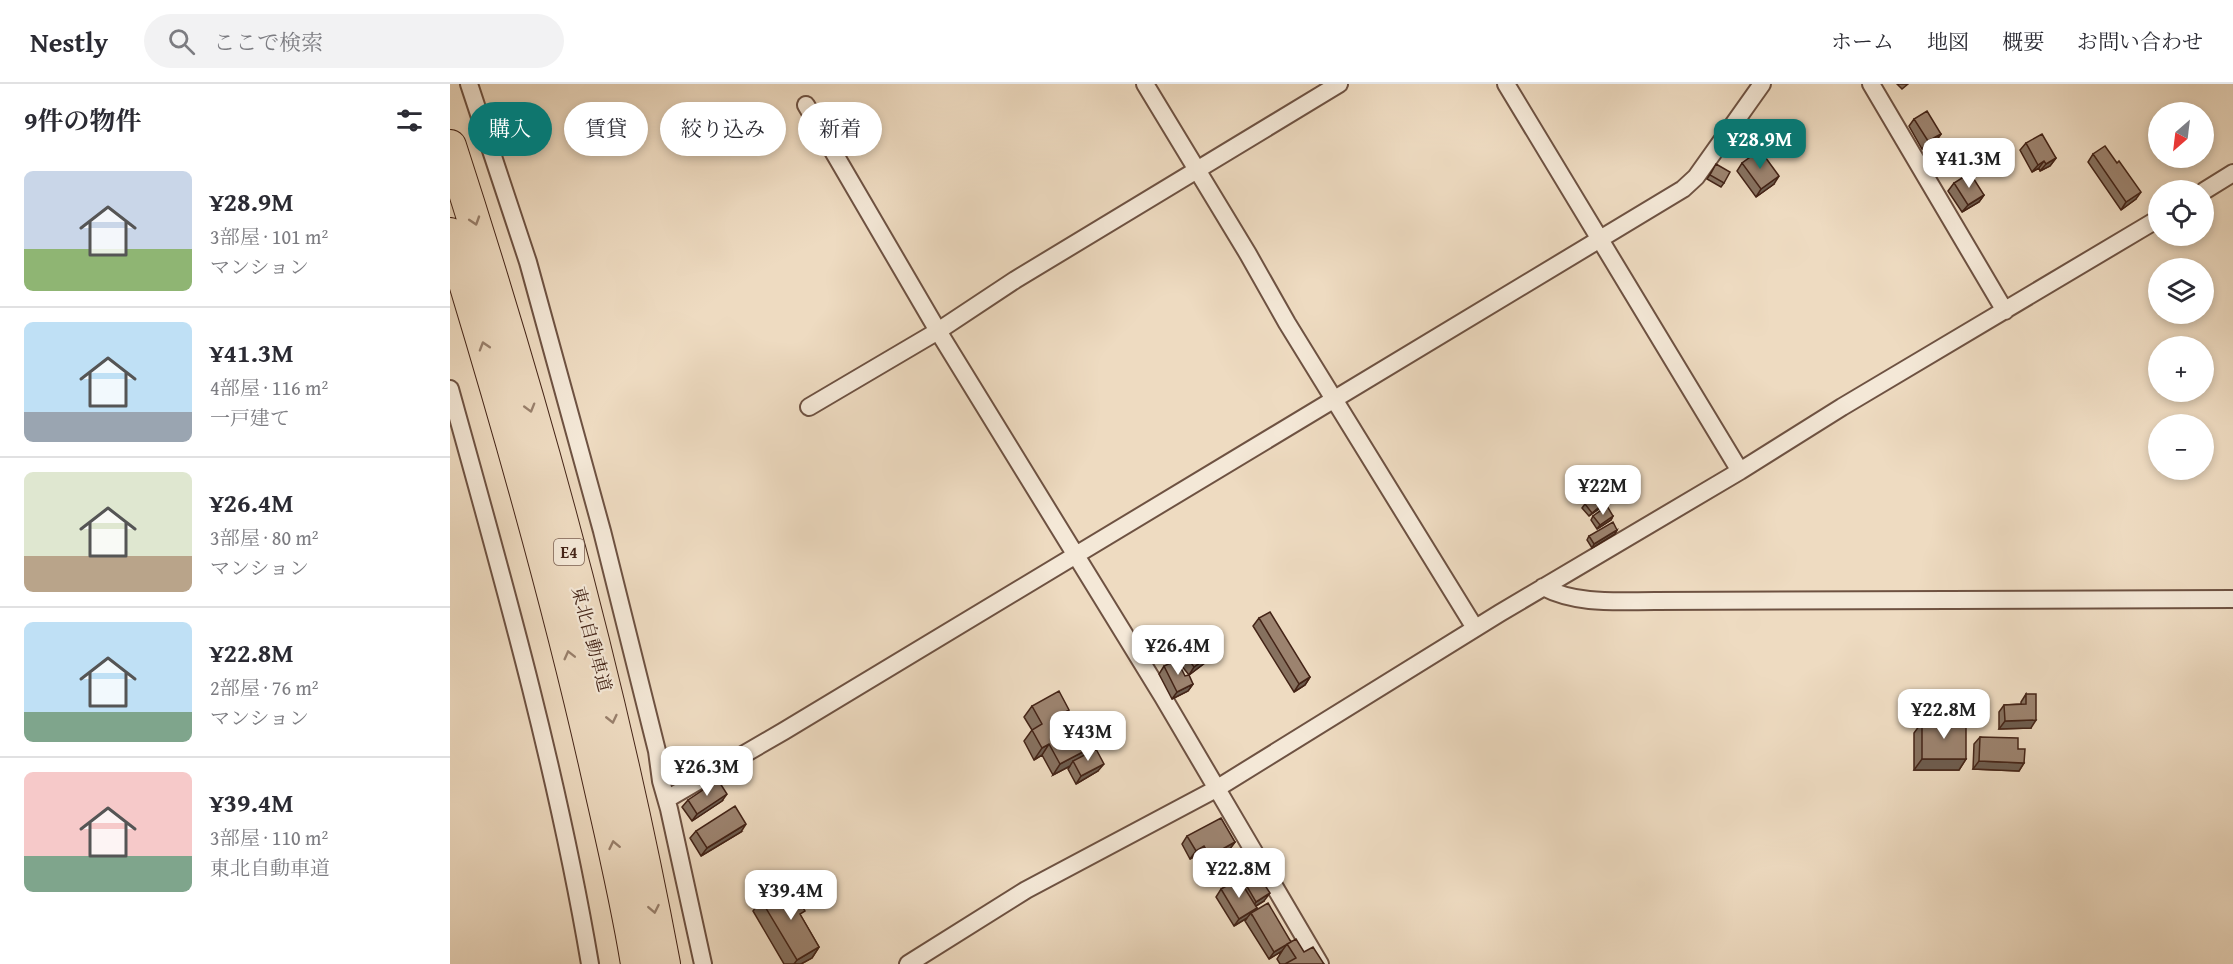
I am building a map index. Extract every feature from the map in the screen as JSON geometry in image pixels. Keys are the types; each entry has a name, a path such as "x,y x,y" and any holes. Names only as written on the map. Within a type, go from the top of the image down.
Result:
{"highway":[{"name":"東北自動車道","path":"450,146 483,248 528,402 602,678 638,833 664,964"},
{"name":"東北自動車道","path":"450,234 513,443 572,666 638,964"}],"street":[{"path":"469,84 528,262 602,531 657,751 661,781 703,964"},
{"path":"1145,84 1333,399 1475,628"},
{"path":"809,407 938,331 1015,280 1198,171 1271,123 1339,84"},
{"path":"1506,84 1740,471"},
{"path":"667,800 1690,184 1762,84"},
{"path":"1871,84 2005,311"},
{"path":"836,156 938,331 1163,697 1320,964"},
{"path":"2214,185 2233,173"},
{"path":"908,964 1026,890 1216,789 1475,628 2148,225"},
{"path":"450,389 528,672 571,860 590,964"},
{"path":"1543,587 1560,595 1586,600 1643,601 2233,599"}],"building":[{"path":"1927,111 1941,134 1928,141 1914,119"},
{"path":"2042,134 2056,158 2046,164 2044,161 2038,165 2026,143"},
{"path":"2105,146 2141,192 2126,202 2093,154"},
{"path":"1760,150 1779,176 1761,189 1742,163"},
{"path":"1716,164 1730,172 1724,183 1710,175"},
{"path":"1970,173 1984,195 1968,205 1954,183"},
{"path":"1596,496 1603,504 1592,513 1585,504"},
{"path":"1607,506 1613,516 1600,525 1593,516"},
{"path":"1613,522 1617,530 1594,544 1589,536"},
{"path":"1270,612 1310,677 1299,684 1259,618"},
{"path":"1204,636 1216,651 1194,667 1183,652"},
{"path":"1177,660 1185,676 1189,675 1193,684 1177,692 1164,666"},
{"path":"1059,691 1069,710 1056,717 1064,731 1083,721 1096,745 1060,764 1049,744 1042,748 1032,730 1042,724 1032,706"},
{"path":"2026,694 2036,694 2036,720 2005,721 2004,705 2026,704"},
{"path":"1922,722 1966,722 1966,759 1922,759"},
{"path":"1980,737 2018,738 2018,749 2025,749 2024,763 1979,761"},
{"path":"1096,749 1104,764 1081,776 1073,761"},
{"path":"718,780 727,794 697,814 688,800"},
{"path":"735,806 746,824 707,848 696,831"},
{"path":"1221,818 1235,842 1210,856 1204,846 1196,851 1187,836"},
{"path":"1255,870 1270,893 1256,902 1242,878"},
{"path":"1239,879 1257,908 1239,919 1221,889"},
{"path":"789,884 805,911 800,914 819,947 797,960 761,900"},
{"path":"1268,903 1291,942 1274,952 1251,913"},
{"path":"1296,939 1304,952 1313,947 1324,964 1285,964 1296,958 1287,944"}]}
